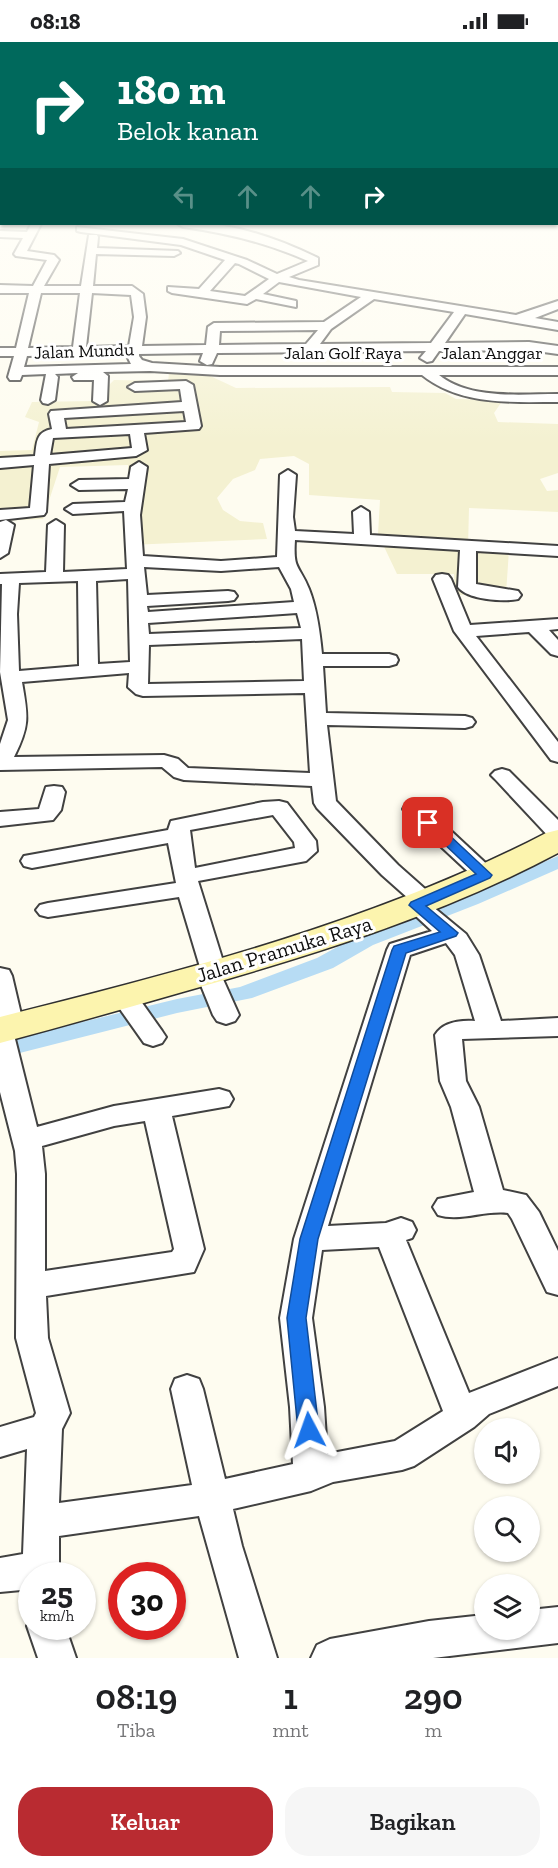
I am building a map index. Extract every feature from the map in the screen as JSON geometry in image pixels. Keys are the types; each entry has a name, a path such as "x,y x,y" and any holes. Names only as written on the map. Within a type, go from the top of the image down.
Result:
{"street":[{"path":"16,374 35,293"},
{"path":"79,351 86,293"},
{"path":"136,293 140,308 138,342 132,356 137,363 151,367"},
{"path":"204,293 244,300 253,295 292,304"},
{"path":"363,293 558,326"},
{"path":"310,348 327,327 372,295"},
{"path":"521,319 558,305"},
{"path":"425,371 425,363 431,349 463,309"},
{"path":"510,347 521,319"},
{"path":"204,370 212,348 213,328 216,326 327,327"},
{"path":"0,352 212,348 431,349 529,346 558,351"},
{"name":"Jalan Golf Raya","path":"151,367 204,370 425,371 436,382 474,395 558,398"},
{"name":"Jalan Mundu","path":"16,374 151,367"},
{"name":"Jalan Anggar","path":"425,371 558,371"},
{"path":"0,378 16,374 51,377 101,376 100,401"},
{"path":"48,400 51,377"},
{"path":"0,553 3,520 38,512 45,437 60,434 194,426 186,385 135,387"},
{"path":"60,434 56,414 190,406"},
{"path":"0,463 136,452 140,450 136,429"},
{"path":"79,485 138,475 133,506 140,640 138,687 143,690 316,687"},
{"path":"288,475 285,562 300,589 311,633 322,780 326,803 467,955 482,1008 492,1030"},
{"path":"73,509 133,506"},
{"path":"361,512 362,539"},
{"path":"54,578 56,525"},
{"path":"287,535 558,551"},
{"path":"468,546 467,587 477,591 512,595"},
{"path":"285,562 221,566 136,567 87,576 6,579 4,614 9,671 12,677 18,720 15,735 0,764 164,761 174,764 184,774 322,780"},
{"path":"87,576 89,671"},
{"path":"442,579 463,631 558,756"},
{"path":"139,609 228,596"},
{"path":"139,609 305,607"},
{"path":"463,631 558,624"},
{"path":"534,626 558,650"},
{"path":"140,640 311,633"},
{"path":"314,660 389,660"},
{"path":"12,677 139,667"},
{"path":"318,719 465,722"},
{"path":"502,775 558,833"},
{"path":"0,819 45,815 50,810 54,792"},
{"path":"48,910 188,882 298,856 306,851 305,842 279,808 263,808 179,826 177,835 188,882 217,991"},
{"path":"414,809 485,875"},
{"path":"32,861 177,835"},
{"name":"Jalan Pramuka Raya","path":"4,1037 137,1014 217,991 322,940 432,915 485,875 558,840"},
{"path":"311,1476 307,1407 296,1318 309,1239 399,950 432,915"},
{"path":"0,976 4,1037 27,1140 31,1174 32,1338 53,1413 45,1429 40,1562"},
{"path":"491,1200 465,1107 453,1081 448,1035 461,1029 558,1027"},
{"path":"27,1140 114,1116 219,1099"},
{"path":"30,1286 183,1263 189,1250 156,1108"},
{"path":"448,1208 491,1200 516,1203 524,1212 558,1283"},
{"path":"309,1239 395,1233 462,1417"},
{"path":"41,1522 212,1498 311,1476 333,1467 402,1455 462,1417 477,1404 558,1372"},
{"path":"187,1389 224,1546 258,1658"},
{"path":"0,1442 45,1429"},
{"path":"0,1575 18,1573"},
{"path":"330,1658 431,1649 558,1625"},
{"path":"52,1640 57,1658"}],"shaded area":[{"path":"169,374 206,374 236,388 390,387 392,392 445,393 456,399 503,400 494,413 498,422 558,424 558,473 540,479 547,491 558,490 558,512 469,508 468,547 509,550 506,594 455,595 454,574 397,574 378,534 380,500 309,495 309,464 294,456 260,459 255,470 233,479 217,498 223,510 240,521 263,523 267,539 130,545 128,465 60,467 43,519 0,521 0,451 32,450 39,422 25,417 32,402 93,401 114,380 168,381"}],"waterway":[{"path":"0,1050 177,1006 244,993 325,963 366,940 471,900 558,862"}],"route":[{"path":"309,1430 296,1318 309,1239 399,950 451,933 416,905 485,875 428,823"}]}
